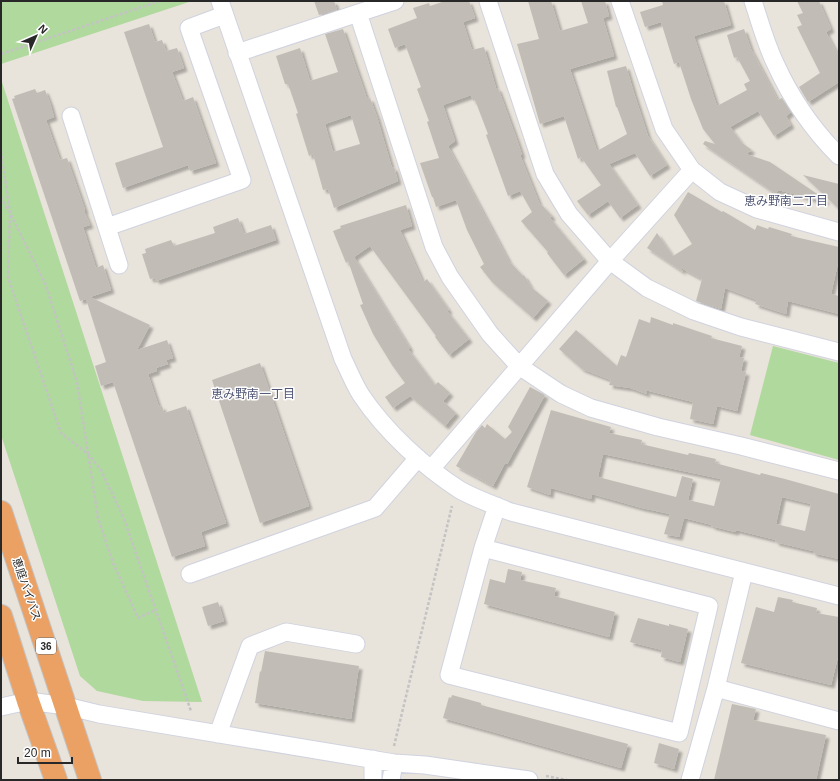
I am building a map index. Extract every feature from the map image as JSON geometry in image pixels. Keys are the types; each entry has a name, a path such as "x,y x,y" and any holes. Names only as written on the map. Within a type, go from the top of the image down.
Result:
{"highway":[{"name":"恵庭バイパス","path":"1,512 90,780"},
{"path":"1,616 28,701 56,780"}],"street":[{"path":"237,53 394,1"},
{"path":"488,1 545,174 569,214 610,261 648,288 694,311 741,326 839,352"},
{"path":"620,1 664,129 692,170 720,192 758,209 839,232"},
{"path":"753,1 775,64 792,95 830,148 839,156"},
{"path":"107,227 242,180 189,28 222,8 343,359 361,395 389,430 418,458 461,490 511,512 839,596"},
{"path":"358,13 434,247 450,277 470,307 490,334 519,366 561,394 591,408 658,427 741,446 839,472"},
{"path":"71,116 119,265"},
{"path":"431,469 610,261 692,170"},
{"path":"190,574 375,508 418,458"},
{"path":"483,548 709,606 679,733 449,675 483,548 497,506"},
{"path":"690,780 716,688 744,572"},
{"path":"218,734 250,646 286,632 356,644"},
{"path":"716,688 839,721"},
{"path":"1,707 28,701 66,706 99,714 373,759 393,756 425,765 529,780"},
{"path":"391,780 393,756"},
{"path":"373,759 373,780"}],"path":[{"path":"1,54 160,1"},
{"path":"1,151 10,213 8,277 61,433 89,455 101,470 124,519 193,715"},
{"path":"1,197 45,283 77,382 98,518 114,563 138,618 156,610"},
{"path":"393,756 453,500"}],"green space":[{"path":"1,1 192,1 1,64"},
{"path":"1,79 202,702 143,701 97,691 80,676 1,435"},
{"path":"773,346 839,363 839,460 750,435"}],"building":[{"path":"314,1 334,1 337,10 319,15"},
{"path":"445,1 469,1 475,18 463,22 472,50 484,47 496,88 498,88 522,155 520,155 540,205 541,204 552,216 550,218 584,259 564,275 547,253 548,252 521,221 532,212 520,191 508,196 486,135 488,134 475,100 473,101 471,95 443,105 455,141 448,146 509,261 523,276 524,275 531,287 548,301 533,318 492,282 480,267 484,264 467,230 456,200 436,207 420,163 439,158 427,122 429,121 417,89 421,87 405,44 395,48 388,29 417,18 413,8 429,3 430,6"},
{"path":"528,1 551,1 560,31 588,23 581,1 605,1 609,16 603,18 614,56 570,69 597,151 627,134 616,107 607,71 626,66 648,136 667,165 650,176 635,153 609,164 638,205 620,218 608,201 588,215 577,201 601,185 581,157 578,159 564,116 540,124 517,44 539,39"},
{"path":"662,1 724,1 731,25 694,36 717,106 747,90 744,84 750,81 737,57 734,58 727,35 744,29 751,49 778,100 782,98 791,112 786,116 791,125 774,136 758,111 730,127 742,143 752,150 746,154 770,162 826,200 825,202 778,190 776,194 703,144 705,141 715,144 703,129 679,62 674,64 661,22 645,27 640,12 663,5"},
{"path":"797,1 819,1 831,29 826,32 839,57 839,82 808,102 799,87 820,73 797,27 802,25 797,15 803,13"},
{"path":"149,24 155,42 162,40 166,51 177,48 184,68 172,72 183,101 193,97 216,163 190,171 188,165 123,188 115,163 163,147 124,32"},
{"path":"343,29 367,99 370,98 377,117 392,168 394,167 398,181 334,208 328,189 323,190 313,154 309,156 296,114 298,113 288,84 285,84 276,56 300,48 310,81 338,72 325,34","holes":["351,115 360,144 333,152 325,124"]},
{"path":"35,89 37,93 45,90 50,103 54,117 46,120 60,160 67,158 85,210 84,211 90,225 83,227 96,268 103,265 111,290 90,297 150,325 137,350 167,340 173,358 166,360 168,364 156,368 157,371 148,374 159,407 162,406 164,413 186,406 226,523 201,532 205,546 172,557 113,382 101,386 95,366 106,362 86,299 80,301 12,99 15,98 14,96"},
{"path":"803,175 839,184 839,209"},
{"path":"688,192 755,230 757,225 768,229 769,227 792,234 791,236 839,247 839,259 831,294 839,296 839,314 788,301 786,314 755,304 757,300 725,288 721,309 696,301 702,279 681,268 683,272 647,248 657,233 673,256 692,244 674,215"},
{"path":"406,205 412,226 400,230 423,282 427,279 449,310 447,311 469,339 449,355 370,246 354,257 410,348 408,349 435,385 438,382 450,393 443,401 456,413 445,426 410,396 393,408 385,397 405,383 373,334 360,305 363,304 348,261 346,263 333,231 341,228 340,226"},
{"path":"238,218 244,234 271,225 276,240 156,281 155,278 150,279 142,254 146,253 145,249 171,240 174,246 215,233 213,227"},
{"path":"651,317 712,336 711,338 742,346 739,357 744,358 741,371 746,372 737,411 717,406 713,424 690,419 693,402 645,390 647,394 630,388 609,385 611,380 582,369 559,349 576,330 617,366 621,355 626,357 639,319 650,323"},
{"path":"260,363 309,506 260,523 212,380"},
{"path":"530,387 545,395 507,464 505,463 493,486 456,466 476,432 482,425 485,428 487,424 505,439 512,432 508,427"},
{"path":"551,410 611,427 609,433 642,440 641,444 688,455 689,453 716,459 715,463 760,475 761,473 785,479 839,494 839,559 775,542 776,540 736,530 735,532 684,518 679,537 664,534 670,514 592,494 591,499 551,488 550,495 527,487","holes":["603,454 721,479 714,506 688,500 693,479 682,476 676,497 598,477","782,497 811,504 805,531 776,524"]},
{"path":"508,569 522,572 520,580 556,588 554,596 615,612 609,637 484,604 490,579 505,583"},
{"path":"778,597 817,608 816,613 839,617 839,653 831,685 741,663 756,607 774,612"},
{"path":"218,602 224,621 208,626 202,607"},
{"path":"638,618 688,629 680,662 661,657 662,650 630,642"},
{"path":"265,651 359,666 351,719 255,703"},
{"path":"452,695 481,703 481,705 628,744 621,768 443,718 449,697 451,698"},
{"path":"732,704 756,709 753,720 826,735 816,780 714,780"},
{"path":"659,743 679,749 674,769 654,763"}],"district":[{"name":"恵み野南二丁目","path":"786,201"},
{"name":"恵み野南一丁目","path":"253,394"}]}
